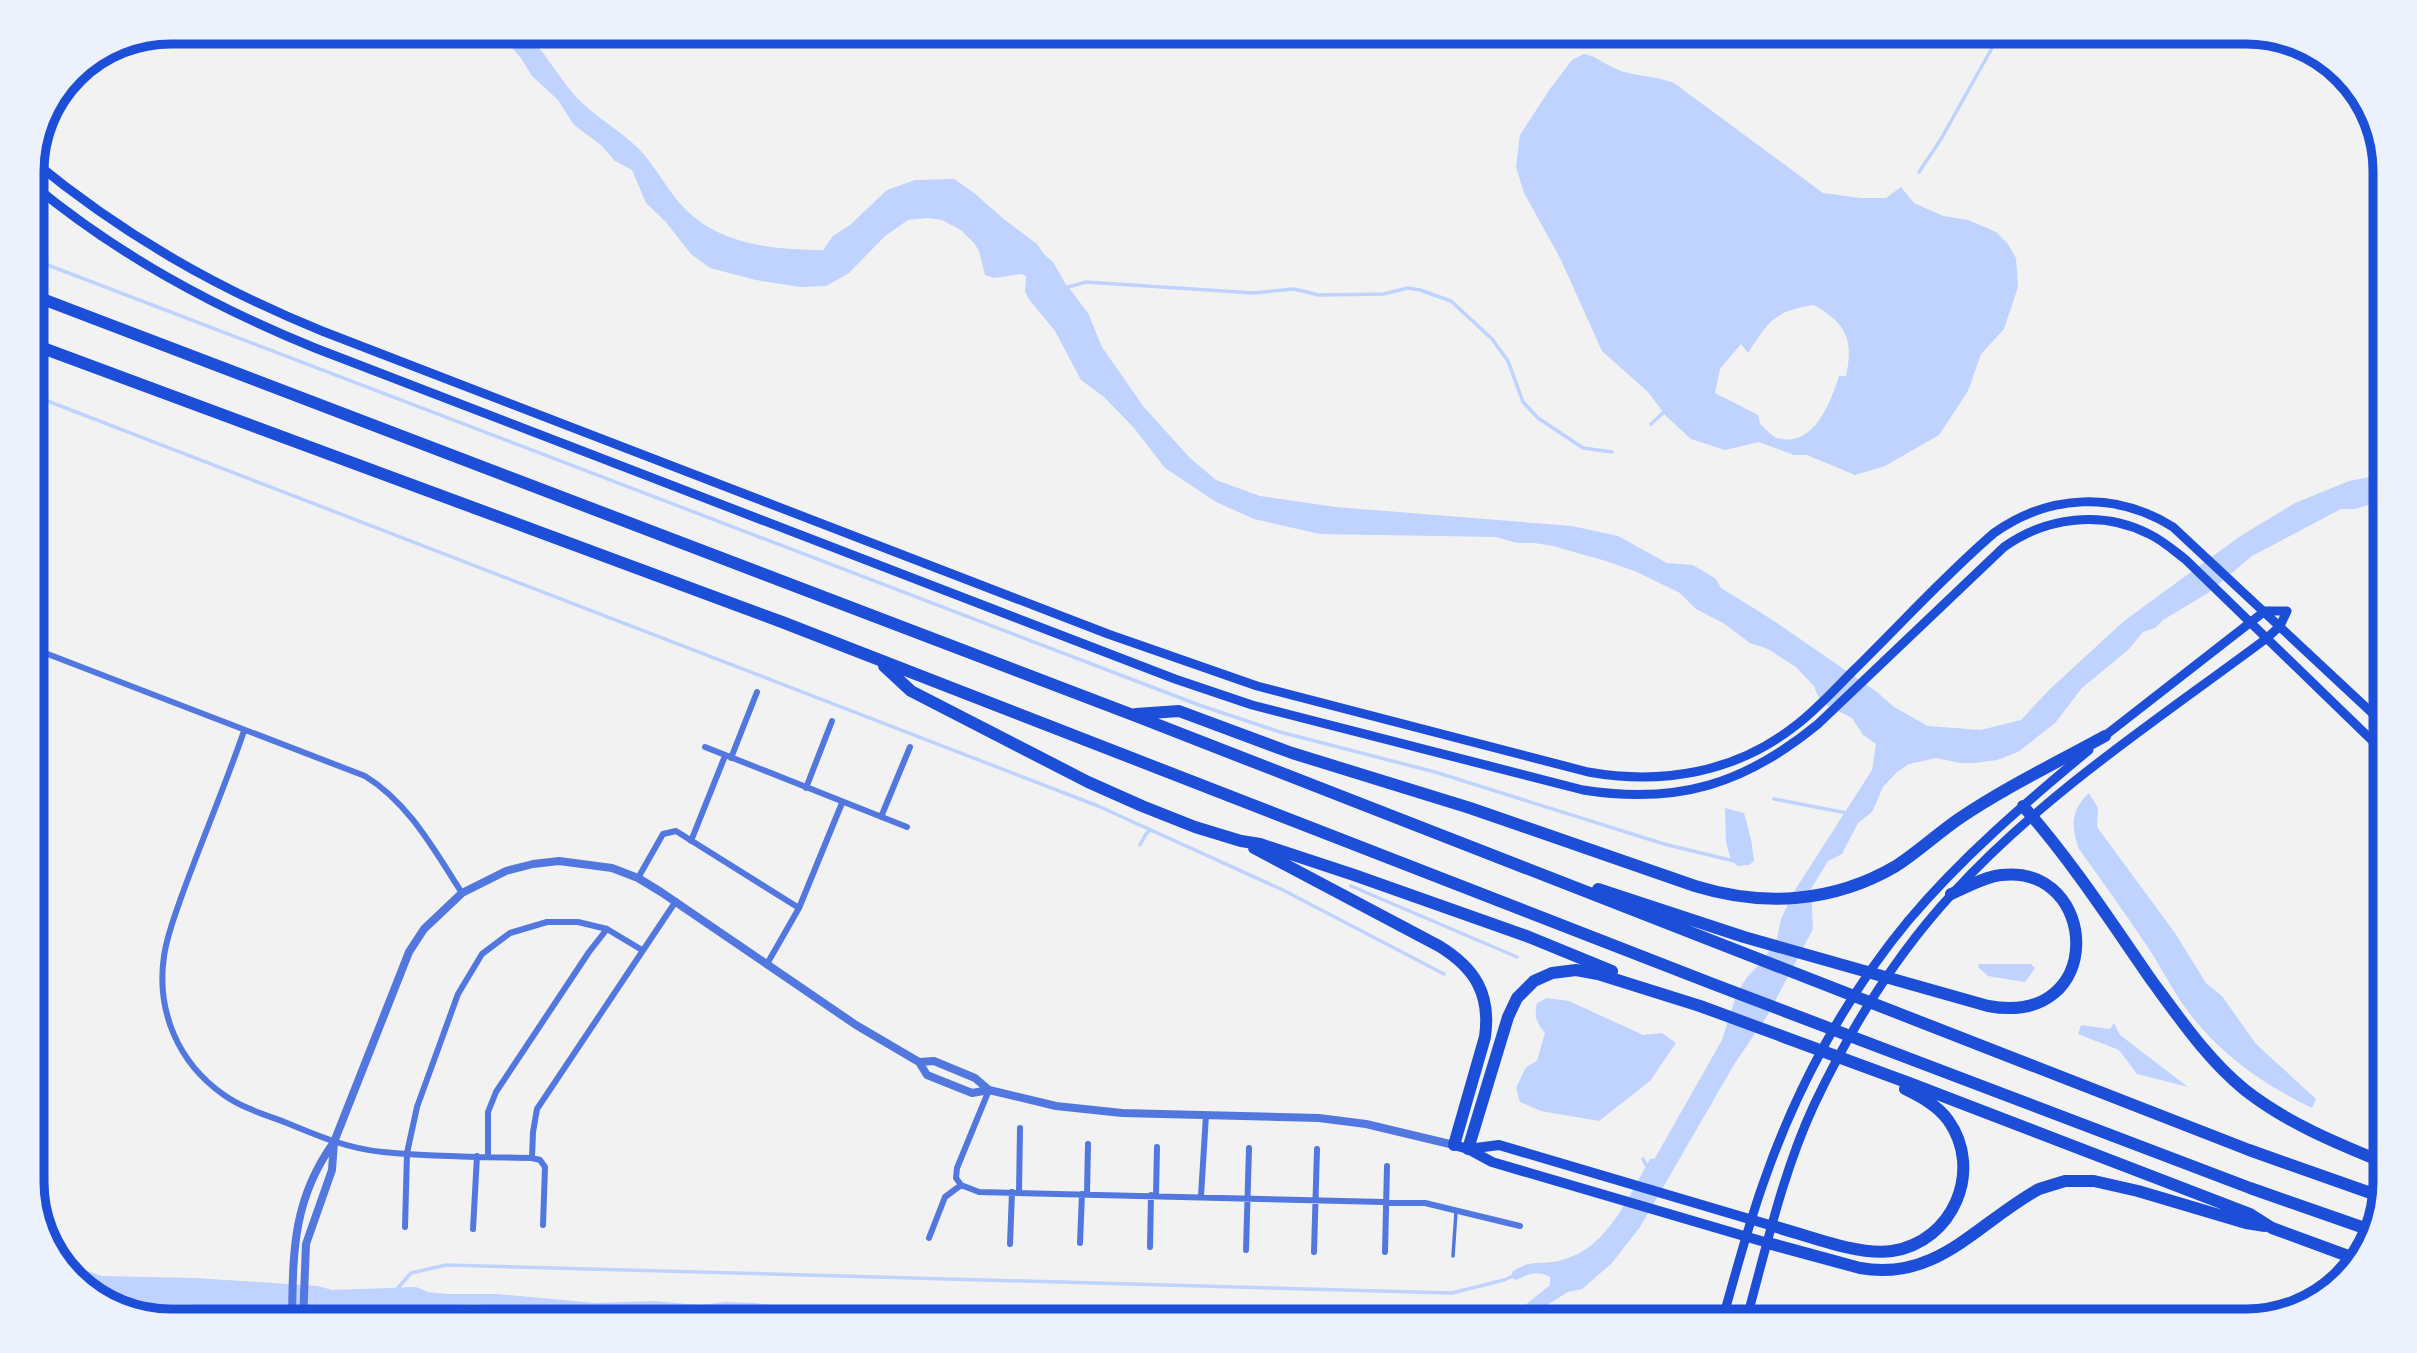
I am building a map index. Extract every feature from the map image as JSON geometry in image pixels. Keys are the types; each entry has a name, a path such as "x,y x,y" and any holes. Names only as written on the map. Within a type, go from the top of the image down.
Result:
{"highway":[{"path":"44,300 1133,715 2249,1150 2372,1194"},
{"path":"44,348 769,618 1713,984 2250,1188 2365,1228"},
{"path":"877,660 911,691 1088,782 1195,827 1260,844 1529,937 1854,1065 1920,1096 1947,1119 1954,1130 1963,1157 1963,1185 1954,1209 1927,1238 1890,1252 1868,1252 1612,1180 1499,1145 1468,1149"},
{"path":"1133,715 1179,711 1292,753 1477,810 1722,895 1757,900 1791,900 1831,893 1863,883 1897,865 1960,818 2105,736"},
{"path":"2023,806 2175,1013 2230,1077 2261,1102 2291,1121 2373,1158"},
{"path":"1241,841 1439,946 1460,959 1475,976 1484,998 1488,1021 1454,1145 1492,1162 1768,1243 1875,1270 1906,1269 1939,1257 2039,1189 2079,1180 2110,1184 2272,1228 2349,1256"},
{"path":"1484,853 1740,935 1999,1009 2024,1008 2035,1004 2046,999 2064,982 2075,961 2077,936 2070,912 2056,893 2036,880 2013,875 1988,878 1951,894"},
{"path":"1468,1149 1508,1017 1517,998 1534,981 1552,972 1576,970 1598,974 1700,1006"},
{"path":"1854,1065 1909,1083 2250,1214 2272,1228"}],"main road":[{"path":"44,169 117,225 176,262 235,293 312,327 1223,676 1588,772 1635,778 1684,775 1731,762 1771,742 1805,718 1994,533 2024,514 2078,501 2130,507 2153,515 2173,527 2373,714"},
{"path":"44,194 76,220 136,260 227,310 315,348 1207,690 1583,790 1618,795 1653,795 1704,787 1743,774 1787,749 1818,724 2004,547 2031,530 2064,521 2094,519 2139,529 2163,542 2185,559 2373,741"},
{"path":"740,512 747,494"},
{"path":"1994,533 2004,547"},
{"path":"998,611 1004,594"},
{"path":"1725,1309 1763,1183 1796,1102 1846,1009 1875,964 1908,921 1991,833 2105,736 2265,611 2287,611 2280,626 2267,638 2082,776 1991,853 1951,894 1920,932 1861,1017 1814,1107 1782,1191 1749,1309"},
{"path":"1372,736 1376,718"}],"street":[{"path":"44,653 244,731 349,768 381,785 411,817 462,893"},
{"path":"691,841 757,692"},
{"path":"806,788 832,721"},
{"path":"244,731 168,938 161,984 165,1010 172,1033 187,1059 202,1077 224,1095 247,1108 334,1142 382,1152 540,1160 545,1167 543,1226"},
{"path":"705,747 906,827"},
{"path":"881,817 910,747"},
{"path":"767,964 799,908 842,803"},
{"path":"638,878 663,834 676,831 799,908"},
{"path":"292,1309 293,1265 298,1221 306,1196 318,1164 334,1142 410,952 424,929 462,893 506,871 533,864 559,861 612,868 638,878 676,901 856,1025 919,1062 927,1074 972,1093 989,1090 1056,1106 1089,1110 1319,1118 1366,1124 1454,1145"},
{"path":"532,1158 537,1109 676,901"},
{"path":"405,1227 407,1153 417,1107 458,994 482,954 510,933 547,922 578,922 607,929 642,950"},
{"path":"488,1157 488,1112 496,1092 607,929"},
{"path":"919,1062 934,1061 958,1070 975,1078 989,1090"},
{"path":"989,1090 957,1168 956,1178 961,1185 979,1192 1425,1203 1520,1226"},
{"path":"1200,1196 1206,1115"},
{"path":"1010,1244 1020,1128"},
{"path":"303,1309 306,1244 332,1170 334,1142"},
{"path":"1080,1243 1088,1144"},
{"path":"1150,1247 1157,1147"},
{"path":"1246,1250 1249,1148"},
{"path":"1314,1252 1317,1149"},
{"path":"473,1229 477,1156"},
{"path":"1385,1252 1387,1166"},
{"path":"929,1238 945,1197 961,1185"}],"lane":[{"path":"1453,1256 1456,1210"}],"water":[{"path":"506,44 535,44 577,98 639,149 691,215 707,226 744,242 823,250 833,236 850,225 887,190 915,180 954,179 1037,244 1053,262 1088,313 1102,347 1143,406 1190,458 1216,480 1260,496 1336,507 1572,526 1618,536 1667,563 1693,565 1716,579 1721,588 1771,619 1877,692 1894,707 1928,726 1981,730 2021,720 2050,689 2124,621 2239,537 2295,503 2349,481 2373,476 2373,504 2355,509 2341,509 2252,556 2208,593 2163,620 2155,628 2143,632 2129,649 2082,688 2055,723 2018,752 1997,760 1975,763 1936,758 1909,764 1897,772 1883,787 1872,812 1858,823 1842,854 1828,861 1811,889 1813,929 1767,1016 1735,1063 1640,1227 1612,1263 1582,1289 1568,1292 1540,1309 1515,1309 1524,1306 1550,1285 1550,1277 1533,1274 1516,1280 1513,1279 1512,1272 1529,1264 1558,1261 1590,1246 1614,1220 1650,1159 1655,1158 1722,1040 1737,993 1747,977 1763,961 1777,938 1781,919 1795,890 1872,770 1876,744 1863,735 1852,718 1824,704 1814,686 1796,667 1768,649 1750,643 1723,623 1696,609 1680,593 1637,572 1553,546 1517,543 1496,537 1320,534 1254,519 1216,502 1165,468 1134,428 1104,397 1081,380 1055,331 1028,298 1025,291 1026,276 1022,274 994,278 985,275 979,251 974,243 961,230 942,220 908,220 885,236 849,273 826,286 800,287 756,280 710,268 691,254 665,221 646,203 632,170 615,161 601,145 574,125 558,100 532,76"},
{"path":"1584,54 1621,71 1674,83 1823,193 1886,198 1901,187 1914,203 1943,216 1968,220 1996,232 2008,244 2016,258 2018,287 2004,329 1981,354 1968,391 1939,435 1885,466 1855,475 1807,455 1794,455 1759,442 1725,450 1691,439 1666,416 1648,392 1602,351 1560,258 1524,193 1516,167 1520,135 1572,60","holes":["1814,305 1825,312 1845,333 1848,363 1846,376 1839,376 1826,410 1811,430 1790,440 1777,438 1760,424 1758,415 1715,393 1720,369 1741,344 1748,353 1774,319 1781,314"]},
{"path":"2089,793 2098,808 2097,827 2175,933 2206,983 2222,996 2256,1044 2316,1099 2312,1108 2245,1068 2202,1029 2184,1006 2147,946 2079,849 2074,826 2075,813"},
{"path":"1725,808 1744,813 1754,861 1749,865 1738,866 1731,860 1726,842"},
{"path":"1979,964 2031,964 2035,968 2025,982 1988,976 1978,967"},
{"path":"1547,998 1569,1001 1643,1035 1662,1033 1676,1043 1650,1081 1599,1121 1541,1111 1520,1102 1516,1088 1526,1067 1537,1061 1545,1033 1537,1019 1536,1008 1537,1003"},
{"path":"2114,1023 2120,1035 2188,1087 2137,1074 2119,1050 2078,1034 2081,1025 2110,1029"},
{"path":"76,1267 102,1276 196,1278 318,1286 332,1290 416,1287 428,1292 447,1294 496,1294 596,1303 654,1301 700,1305 726,1302 852,1309 535,1309 476,1304 338,1309 230,1309 187,1304 137,1305 122,1300 100,1288"}],"waterway":[{"path":"1919,172 1941,139 1994,44"},
{"path":"44,264 1199,705 1280,732 1435,772 1664,844 1734,861"},
{"path":"1065,288 1086,282 1253,293 1294,289 1319,295 1383,294 1408,288 1420,290 1451,301 1492,339 1508,361 1523,402 1538,418 1583,448 1612,452"},
{"path":"44,400 1098,806 1283,890 1444,974"},
{"path":"1651,424 1665,411"},
{"path":"1774,799 1847,813"},
{"path":"1140,845 1150,830"},
{"path":"1351,886 1517,957"},
{"path":"1643,1159 1646,1165"},
{"path":"397,1289 411,1273 446,1265 1452,1293 1515,1275"}]}
